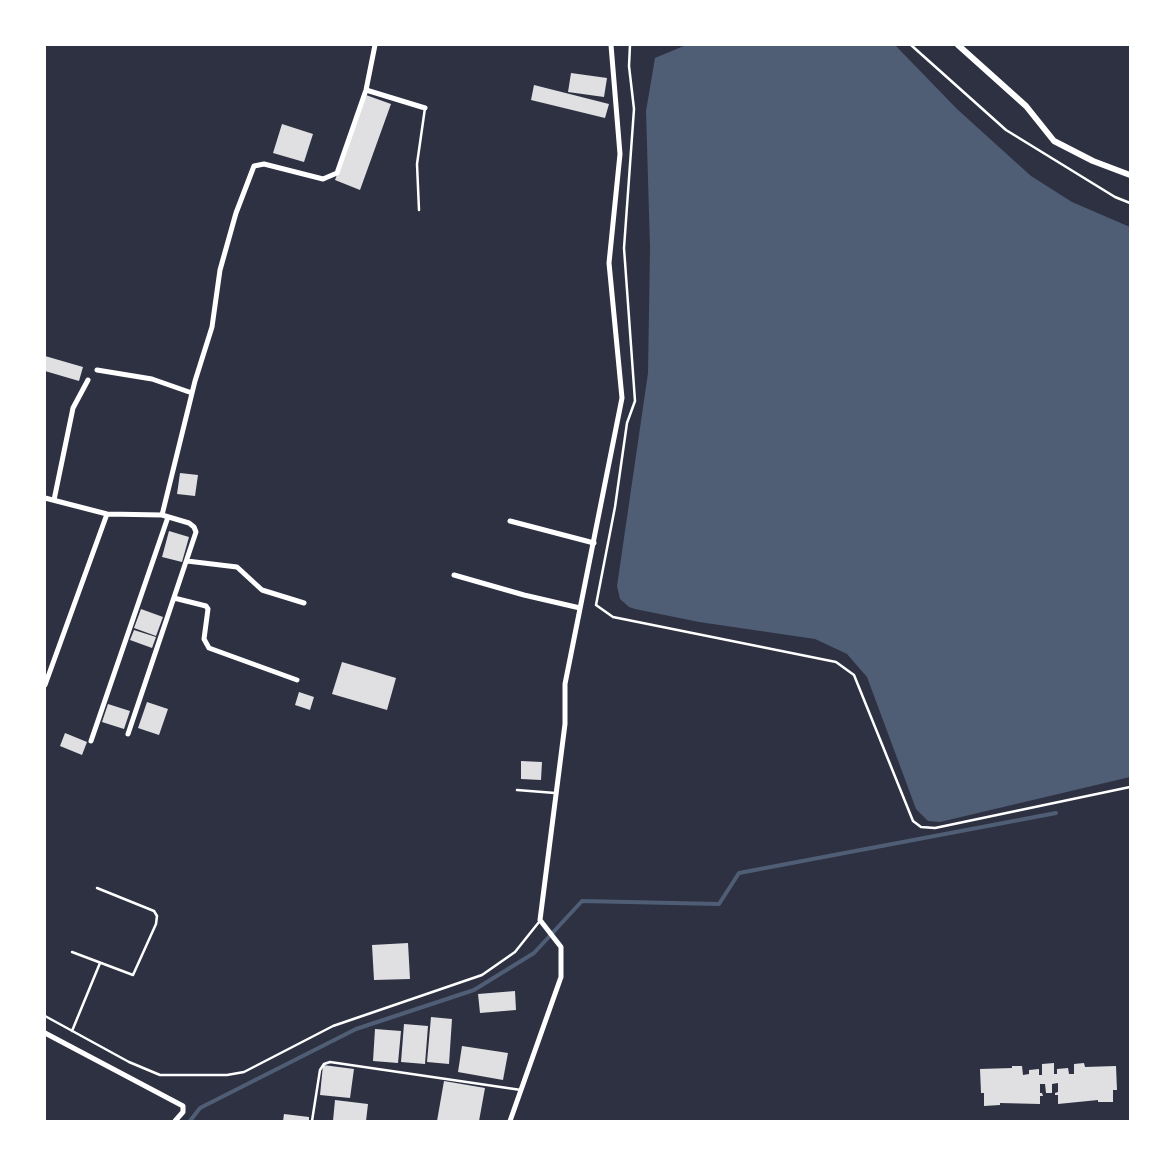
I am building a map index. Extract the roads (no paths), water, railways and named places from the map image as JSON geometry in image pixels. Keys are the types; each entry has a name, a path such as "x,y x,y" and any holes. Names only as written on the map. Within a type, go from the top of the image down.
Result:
{"street":[{"path":"162,515 192,393 212,327 220,270 236,213 254,166 264,164 323,179 337,173 366,90 375,45"},
{"path":"510,1121 561,977 561,947 540,920 566,724 565,684 622,398 609,263 620,154 611,45"},
{"path":"958,45 1026,106 1054,141 1093,161 1130,176"},
{"path":"366,90 425,108"},
{"path":"97,370 152,379 192,393"},
{"path":"54,500 73,408 88,380"},
{"path":"45,498 107,514 162,515 194,527 194,540 128,734"},
{"path":"45,685 107,514"},
{"path":"91,740 168,517"},
{"path":"510,521 594,543"},
{"path":"187,561 237,568 262,590 304,603"},
{"path":"454,575 524,595 580,608"},
{"path":"174,598 206,606 208,609 204,639 205,645 209,648 297,680"},
{"path":"45,1033 177,1103 184,1109 175,1121"}],"lane":[{"path":"419,210 417,164 425,108"},
{"path":"517,790 556,794"},
{"path":"72,952 133,975 156,924 157,916 154,911 97,888"},
{"path":"45,1016 129,1062 160,1075 228,1075 244,1072 333,1026 482,975 515,952 540,920"},
{"path":"72,1031 100,963"},
{"path":"312,1121 320,1070 324,1064 330,1062 521,1090"}],"water":[{"path":"686,45 895,45 957,109 1031,176 1072,202 1130,227 1130,777 940,822 928,821 916,809 867,677 847,654 815,639 699,622 635,609 629,607 620,599 617,586 648,373 650,248 646,111 655,58"}],"waterway":[{"path":"190,1121 200,1108 356,1029 474,990 534,953 582,901 719,904 739,873 1056,813"}]}
